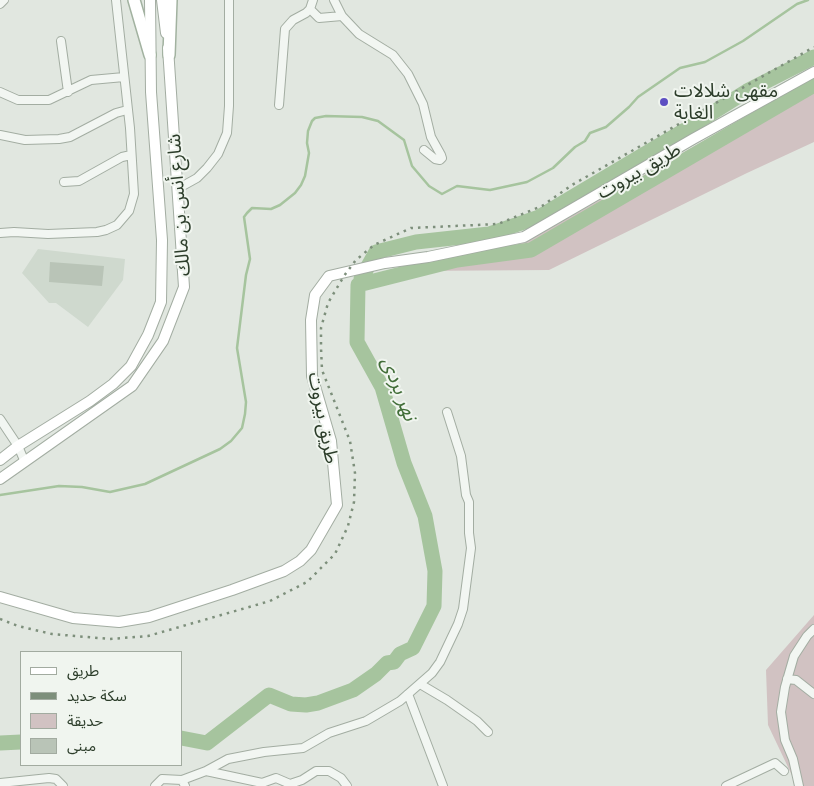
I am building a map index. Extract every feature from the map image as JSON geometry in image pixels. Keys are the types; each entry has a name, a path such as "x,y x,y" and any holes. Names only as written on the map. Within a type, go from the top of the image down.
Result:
{"main road":[{"path":"134,0 150,55"},
{"path":"169,55 171,0"}],"street":[{"path":"0,4 4,0"},
{"path":"0,233 97,232 117,225 129,211 134,194 116,0"},
{"name":"شارع أنس بن مالك","path":"0,460 18,446 90,401 113,384 131,366 148,335 161,302 162,240 151,92 150,0"},
{"name":"شارع أنس بن مالك","path":"0,479 24,460 132,386 163,341 184,287 169,55 162,0"},
{"path":"179,188 197,178 207,168 218,154 227,133 230,0"},
{"path":"279,105 285,28 293,20 310,9 313,0"},
{"path":"334,0 342,16 359,34 393,55 408,74 423,104 435,146 442,155 442,158 440,160 435,159 424,150"},
{"path":"310,9 319,18 342,16"},
{"path":"61,40 68,92"},
{"name":"طريق بيروت","path":"0,597 73,618 119,622 149,617 232,590 284,571 300,561 311,550 337,505 331,441 312,376 311,320 315,295 329,276 385,262 428,257 524,237 693,139 814,72"},
{"path":"0,92 18,100 49,100 91,80 124,77"},
{"path":"0,135 25,140 70,137 116,113 127,110"},
{"path":"64,182 79,181 122,157 131,155"},
{"path":"155,786 162,780 183,783 228,759 264,752 303,748 329,733 366,721 400,701 432,673 440,662 458,624 465,596 471,548 468,533 468,502 462,456 448,412"},
{"path":"0,419 18,446 24,460"},
{"path":"799,786 785,740 781,712 787,679 794,656 814,629"},
{"path":"787,679 796,680 814,694"},
{"path":"420,684 477,721 488,732"},
{"path":"408,694 443,786"},
{"path":"726,786 775,763 784,771"},
{"path":"206,771 262,783 276,778 290,784 302,780 316,771 329,771 342,778 347,786"},
{"path":"1,784 37,778 56,779 64,786"},
{"path":"37,778 42,786"}],"shaded area":[{"path":"38,249 125,259 123,280 88,327 56,303 49,303 22,273"}],"green space":[{"path":"814,78 814,142 549,270 410,271 474,257 526,242"},
{"path":"814,615 814,786 797,786 768,725 766,670"}],"building":[{"path":"50,262 104,266 102,286 49,282"}],"waterway":[{"path":"0,495 59,486 82,487 110,492 145,484 220,449 231,441 242,428 246,402 237,348 246,275 250,259 244,217 252,208 271,209 280,205 295,193 301,185 305,176 309,153 307,143 308,131 315,118 326,116 362,117 378,121 404,140 412,166 429,186 442,194 457,186 490,190 527,182 553,168 575,147 585,141 590,133 606,127 638,97 680,68 705,62 743,41 797,4 808,0"},
{"path":"361,279 376,252 416,242 489,234 539,217 747,91 814,57"},
{"name":"نهر بردى","path":"182,738 207,743 269,695 291,704 306,705 318,703 353,690 376,674 387,663 394,662 400,654 413,648 434,606 435,571 425,516 404,463 382,387 357,342 358,285 457,260 531,250 814,85"},
{"name":"نهر بردى","path":"0,743 20,742"}],"railway":[{"path":"0,619 18,626 52,634 110,639 148,636 270,601 307,582 335,554 348,526 354,502 355,473 350,441 322,370 321,328 328,303 356,260 374,245 411,228 498,224 542,206 572,185 814,47"}],"place":[{"name":"مقهى شلالات الغابة","path":"664,102"}]}
